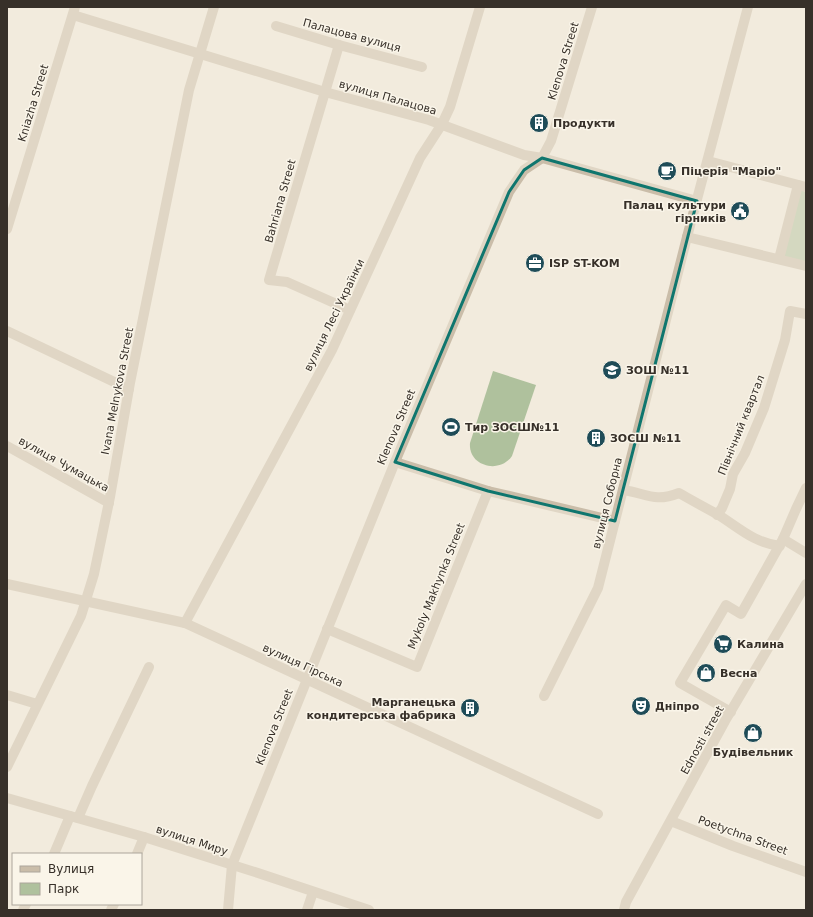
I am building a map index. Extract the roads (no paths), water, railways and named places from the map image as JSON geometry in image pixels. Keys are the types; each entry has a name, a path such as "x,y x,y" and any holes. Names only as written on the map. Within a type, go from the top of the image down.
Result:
{"street":[{"name":"Ivana Melnykova Street","path":"7,767 68,643 86,600 94,574 109,503 129,389 189,90 214,7"},
{"name":"вулиця Лесі Українки","path":"185,623 332,350 420,158 442,124 450,107 480,7"},
{"name":"Klenova Street","path":"228,910 232,865 306,679 395,462 509,192 524,170 542,158 551,141 592,7"},
{"name":"вулиця Соборна","path":"544,696 598,588 687,237 748,7"},
{"name":"вулиця Палацова","path":"74,11 200,54 325,92 442,124 524,155 542,158 697,201"},
{"name":"Kniazha Street","path":"7,229 74,11"},
{"name":"Палацова вулиця","path":"276,26 339,45 422,67"},
{"name":"Bahriana Street","path":"339,45 270,280 286,282 350,310"},
{"path":"708,160 802,186 779,259"},
{"path":"687,237 806,266"},
{"name":"Північний квартал","path":"717,515 722,508 730,489 734,474 746,453 764,408 785,340 790,311 806,314"},
{"path":"7,331 129,389"},
{"name":"вулиця Чумацька","path":"7,446 109,503"},
{"path":"395,462 488,490 615,521"},
{"path":"731,712 680,683 726,605 741,614 781,542 806,488"},
{"name":"Mykoly Makhynka Street","path":"327,629 417,667 488,490"},
{"path":"623,490 634,491 656,498 667,498 679,493 752,537 768,544 781,542 806,553"},
{"name":"вулиця Гірська","path":"7,584 86,600 185,623 598,814"},
{"name":"Ednosti street","path":"624,910 626,902 731,712 806,584"},
{"path":"55,853 92,786 149,667"},
{"path":"7,696 37,704"},
{"name":"вулиця Миру","path":"7,798 144,837 369,910"},
{"name":"Poetychna Street","path":"671,821 733,846 806,872"},
{"path":"137,853 144,837"},
{"path":"307,910 314,892"}],"place":[{"name":"Продукти","path":"539,123"},
{"name":"Піцерія \"Маріо\"","path":"667,171"},
{"name":"Палац культури гірників","path":"740,211"},
{"name":"ISP ST-KOM","path":"535,263"},
{"name":"ЗОШ №11","path":"612,370"},
{"name":"Тир ЗОСШ№11","path":"451,427"},
{"name":"ЗОСШ №11","path":"596,438"},
{"name":"Калина","path":"723,644"},
{"name":"Весна","path":"706,673"},
{"name":"Дніпро","path":"641,706"},
{"name":"Марганецька кондитерська фабрика","path":"470,708"},
{"name":"Будівельник","path":"753,733"}]}
